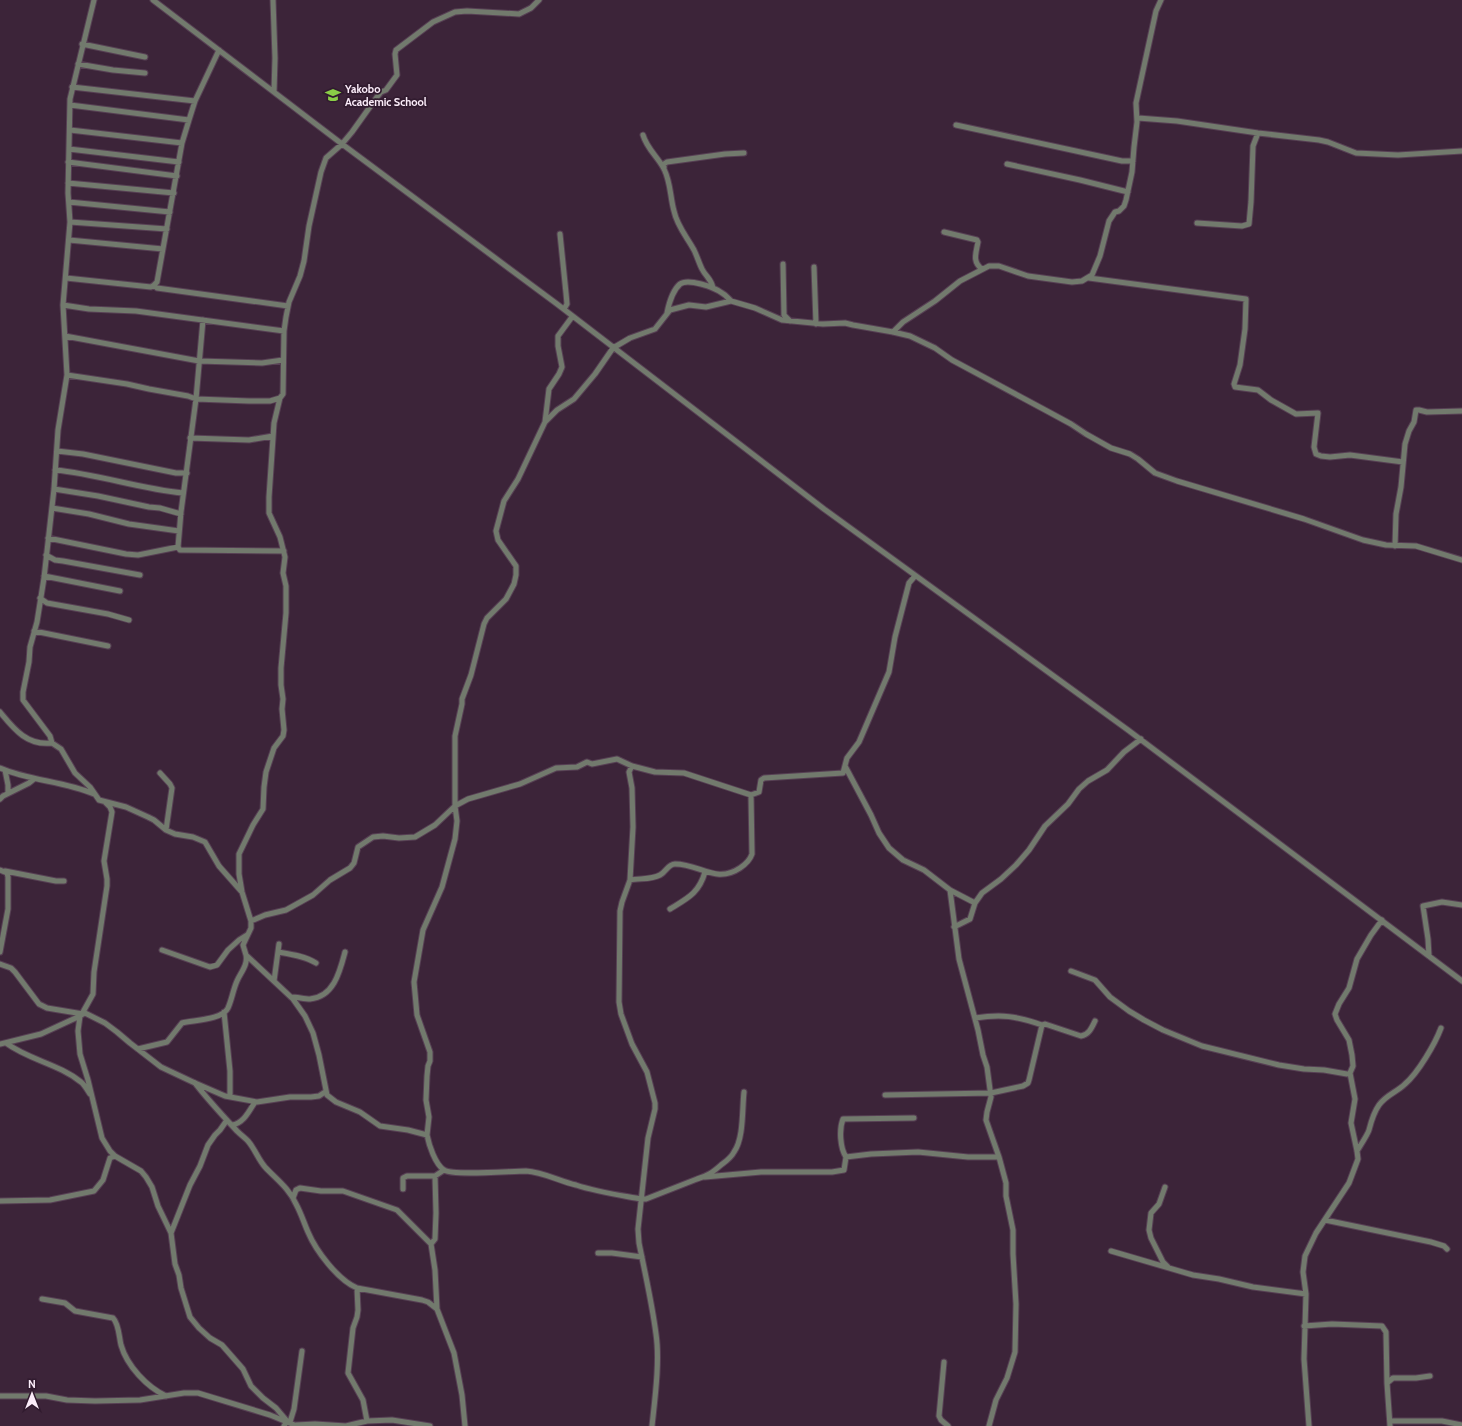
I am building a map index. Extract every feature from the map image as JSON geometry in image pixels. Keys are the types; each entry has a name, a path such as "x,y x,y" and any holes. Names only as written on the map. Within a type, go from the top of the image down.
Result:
{"street":[{"path":"52,743 50,736 23,700 23,692 44,576 54,489 58,430 67,375 63,305 70,240 68,162 70,105 72,87 94,0"},
{"path":"153,0 342,144 564,309 572,317 824,509 1141,739 1462,981"},
{"path":"273,0 275,58 274,92"},
{"path":"138,1049 166,1042 182,1023 209,1018 224,1012 228,1008 235,986 246,964 246,955 243,944 250,928 251,921 242,892 239,874 239,854 252,825 263,809 266,772 274,748 283,736 284,730 281,668 287,596 283,573 285,557 284,551 269,511 272,436 280,398 283,394 284,332 288,306 304,261 313,204 322,168 329,154 342,144 377,97 381,92 386,90 397,74 396,50 433,22 460,11 519,14 525,12 539,0"},
{"path":"1089,278 1100,256 1109,221 1115,212 1119,211 1124,206 1128,192 1132,172 1138,118 1136,103 1156,11 1161,0"},
{"path":"82,44 146,57"},
{"path":"66,278 151,287 157,282 182,143 195,101 218,50"},
{"path":"78,64 113,70 145,73"},
{"path":"72,87 195,101"},
{"path":"70,105 189,120"},
{"path":"1138,118 1177,120 1258,133 1319,140 1356,153 1398,155 1462,151"},
{"path":"956,125 1122,161 1133,161"},
{"path":"70,130 182,143"},
{"path":"1197,222 1242,226 1249,224 1253,146 1258,133"},
{"path":"643,135 648,148 664,169 670,184 674,212 678,224 693,249 705,275 711,280 713,288"},
{"path":"69,150 179,162"},
{"path":"664,169 664,164 667,162 725,154 744,153"},
{"path":"68,162 176,176"},
{"path":"1007,164 1128,192"},
{"path":"68,182 174,193"},
{"path":"68,202 170,212"},
{"path":"70,222 167,229"},
{"path":"944,232 977,240 975,261 977,266 982,269"},
{"path":"560,234 567,304 564,309"},
{"path":"70,240 163,248"},
{"path":"783,264 784,315 790,321"},
{"path":"893,332 903,322 929,305 960,281 989,266 999,266 1028,276 1072,282 1082,281 1089,278 1246,299 1240,365 1234,384 1235,387 1258,390 1271,400 1296,414 1318,413 1314,448 1318,455 1350,455 1403,462"},
{"path":"814,268 816,324"},
{"path":"545,422 557,410 574,399 595,374 613,348 630,338 654,329 667,312 674,293 683,282 692,282 713,288 721,292 731,301 755,308 777,319 816,324 845,323 910,336 935,348 952,360 1071,424 1111,448 1130,454 1155,473 1379,544 1416,546 1462,560"},
{"path":"154,285 157,288 288,306"},
{"path":"667,312 683,306 706,307 731,301"},
{"path":"63,305 136,311 284,332"},
{"path":"572,317 558,336 558,346 562,367 549,389 545,422 518,479 504,501 496,531 498,540 516,566 516,575 514,584 506,599 487,618 484,624 471,675 462,699 455,736 455,806 457,822 455,839 442,887 423,930 414,978 417,1015 430,1052 426,1100 428,1117 427,1135 430,1149 444,1170 451,1172 527,1171 590,1189 641,1199 651,1198 704,1177 760,1172 832,1172 844,1170 846,1157 843,1153 841,1124 844,1119 914,1118"},
{"path":"178,548 183,493 187,473 190,438 196,399 202,320"},
{"path":"65,336 199,360 262,364 283,360"},
{"path":"67,375 127,384 149,390 188,396 196,399 270,401 280,398"},
{"path":"1396,546 1396,518 1401,487 1405,444 1409,431 1414,422 1416,410 1427,412 1462,411"},
{"path":"190,438 249,440 272,436"},
{"path":"56,451 83,454 176,473 187,473"},
{"path":"55,470 85,474 169,492 183,493"},
{"path":"54,489 160,508 181,514"},
{"path":"52,508 89,514 129,524 179,531"},
{"path":"48,538 126,554 138,555 178,548 180,550 284,551"},
{"path":"46,556 55,560 140,575"},
{"path":"44,576 120,591"},
{"path":"251,921 265,915 286,910 313,895 330,880 350,868 354,863 358,847 370,838 382,836 393,838 415,837 435,825 455,806 468,799 520,784 561,767 577,766 587,762 592,764 617,759 632,766 659,772 684,773 751,795 759,792 761,780 764,778 842,773 847,758 859,742 890,672 895,637 909,583 915,576"},
{"path":"40,598 47,603 108,614 129,620"},
{"path":"34,631 108,646"},
{"path":"0,712 13,728 29,740 41,744 52,743 61,749 75,772 90,787 99,800 126,807 154,820 166,830 175,834 199,839 205,842 219,866 242,892"},
{"path":"954,927 970,919 975,903 982,893 1001,879 1016,865 1030,850 1045,826 1068,804 1083,785 1107,770 1124,752 1141,739"},
{"path":"632,766 629,772 632,788 633,827 630,880 620,911 619,1002 621,1014 632,1044 647,1072 655,1103 654,1116 648,1138 638,1229 656,1334 657,1352 652,1426"},
{"path":"845,766 884,843 903,860 928,872 937,881 950,890 975,903"},
{"path":"3,769 34,779 75,787 94,794"},
{"path":"3,769 8,785 8,793"},
{"path":"160,773 172,788 166,830"},
{"path":"0,799 34,779"},
{"path":"630,880 655,877 664,872 672,864 698,868 705,872 719,875 728,874 739,869 750,860 752,854 751,795"},
{"path":"104,802 110,807 112,812 104,861 107,886 94,972 93,994 82,1014 78,1031 80,1049 102,1138 115,1156 141,1171 146,1177 171,1233 175,1264 180,1275 190,1317 210,1338 222,1345 243,1369 251,1386 276,1408 287,1423"},
{"path":"1,870 56,881 64,881"},
{"path":"0,952 8,909 8,877 7,873 1,870"},
{"path":"670,909 698,889 705,872"},
{"path":"950,890 959,959 986,1064 990,1093 986,1120 1005,1179 1006,1196 1014,1236 1013,1254 1016,1288 1015,1346 1013,1360 1007,1378 996,1400 989,1426"},
{"path":"1429,956 1423,906 1442,902 1462,905"},
{"path":"1309,1426 1304,1359 1306,1294 1303,1272 1305,1256 1316,1233 1349,1183 1358,1159 1351,1123 1355,1099 1350,1073 1353,1066 1349,1040 1335,1014 1339,1004 1349,988 1357,959 1382,920"},
{"path":"162,950 213,967 217,965 228,950 247,935"},
{"path":"274,981 279,944"},
{"path":"278,952 288,953 316,963"},
{"path":"291,997 310,999 324,994 336,981 345,952"},
{"path":"246,955 291,997 305,1016 313,1033 319,1055 325,1092 336,1102 360,1112 380,1126 408,1130 427,1135"},
{"path":"0,964 11,968 15,972 39,1004 47,1008 82,1014 111,1028 161,1067 230,1097 255,1102 290,1097 319,1096 325,1092"},
{"path":"1071,971 1095,980 1110,997 1128,1011 1163,1030 1202,1046 1279,1065 1347,1074 1350,1073"},
{"path":"224,1012 230,1071 230,1097"},
{"path":"0,1044 54,1030 82,1014"},
{"path":"975,1018 994,1015 1012,1016 1042,1025 1045,1024 1081,1036 1085,1036 1095,1021"},
{"path":"885,1095 990,1093 1010,1090 1028,1083 1042,1025"},
{"path":"1357,1151 1369,1131 1371,1122 1379,1104 1386,1096 1406,1084 1415,1074 1428,1054 1441,1028"},
{"path":"6,1043 24,1054 49,1064 72,1076 84,1085 92,1097"},
{"path":"195,1083 232,1126 248,1140 264,1165 284,1185 293,1198 309,1234 324,1257 346,1282 357,1288 422,1300 428,1302 437,1309"},
{"path":"704,1177 727,1161 734,1152 740,1134 744,1092"},
{"path":"232,1126 238,1124 245,1117 255,1102"},
{"path":"171,1233 208,1145 227,1120"},
{"path":"846,1157 918,1152 968,1157 999,1157"},
{"path":"0,1202 50,1200 94,1191 103,1180 110,1158 115,1156"},
{"path":"403,1188 403,1178 407,1176 435,1176 444,1170"},
{"path":"431,1244 435,1240 435,1176"},
{"path":"1166,1187 1159,1204 1151,1213 1149,1232 1162,1262 1178,1271"},
{"path":"293,1198 296,1190 300,1188 321,1191 343,1191 395,1209 431,1244 435,1270 437,1309 454,1353 462,1395 465,1426"},
{"path":"1325,1220 1431,1242 1444,1246 1447,1249"},
{"path":"1111,1252 1178,1271 1253,1287 1306,1294"},
{"path":"598,1253 612,1253 642,1257"},
{"path":"357,1288 358,1310 357,1317 352,1328 348,1373 363,1400 367,1421"},
{"path":"42,1299 65,1303 75,1311 113,1318 117,1323 124,1354 133,1368 150,1385 166,1396"},
{"path":"1304,1326 1332,1324 1384,1327 1386,1332 1387,1383 1390,1423 1442,1421 1461,1424"},
{"path":"287,1423 294,1409 302,1351"},
{"path":"944,1362 939,1416 948,1426"},
{"path":"1387,1383 1393,1378 1416,1378 1430,1376"},
{"path":"0,1396 46,1396 67,1400 95,1401 140,1400 191,1392 206,1394 296,1426 315,1424 346,1426 367,1421 400,1420 430,1426"}],"place":[{"name":"Yakobo Academic School","path":"333,95"}]}
